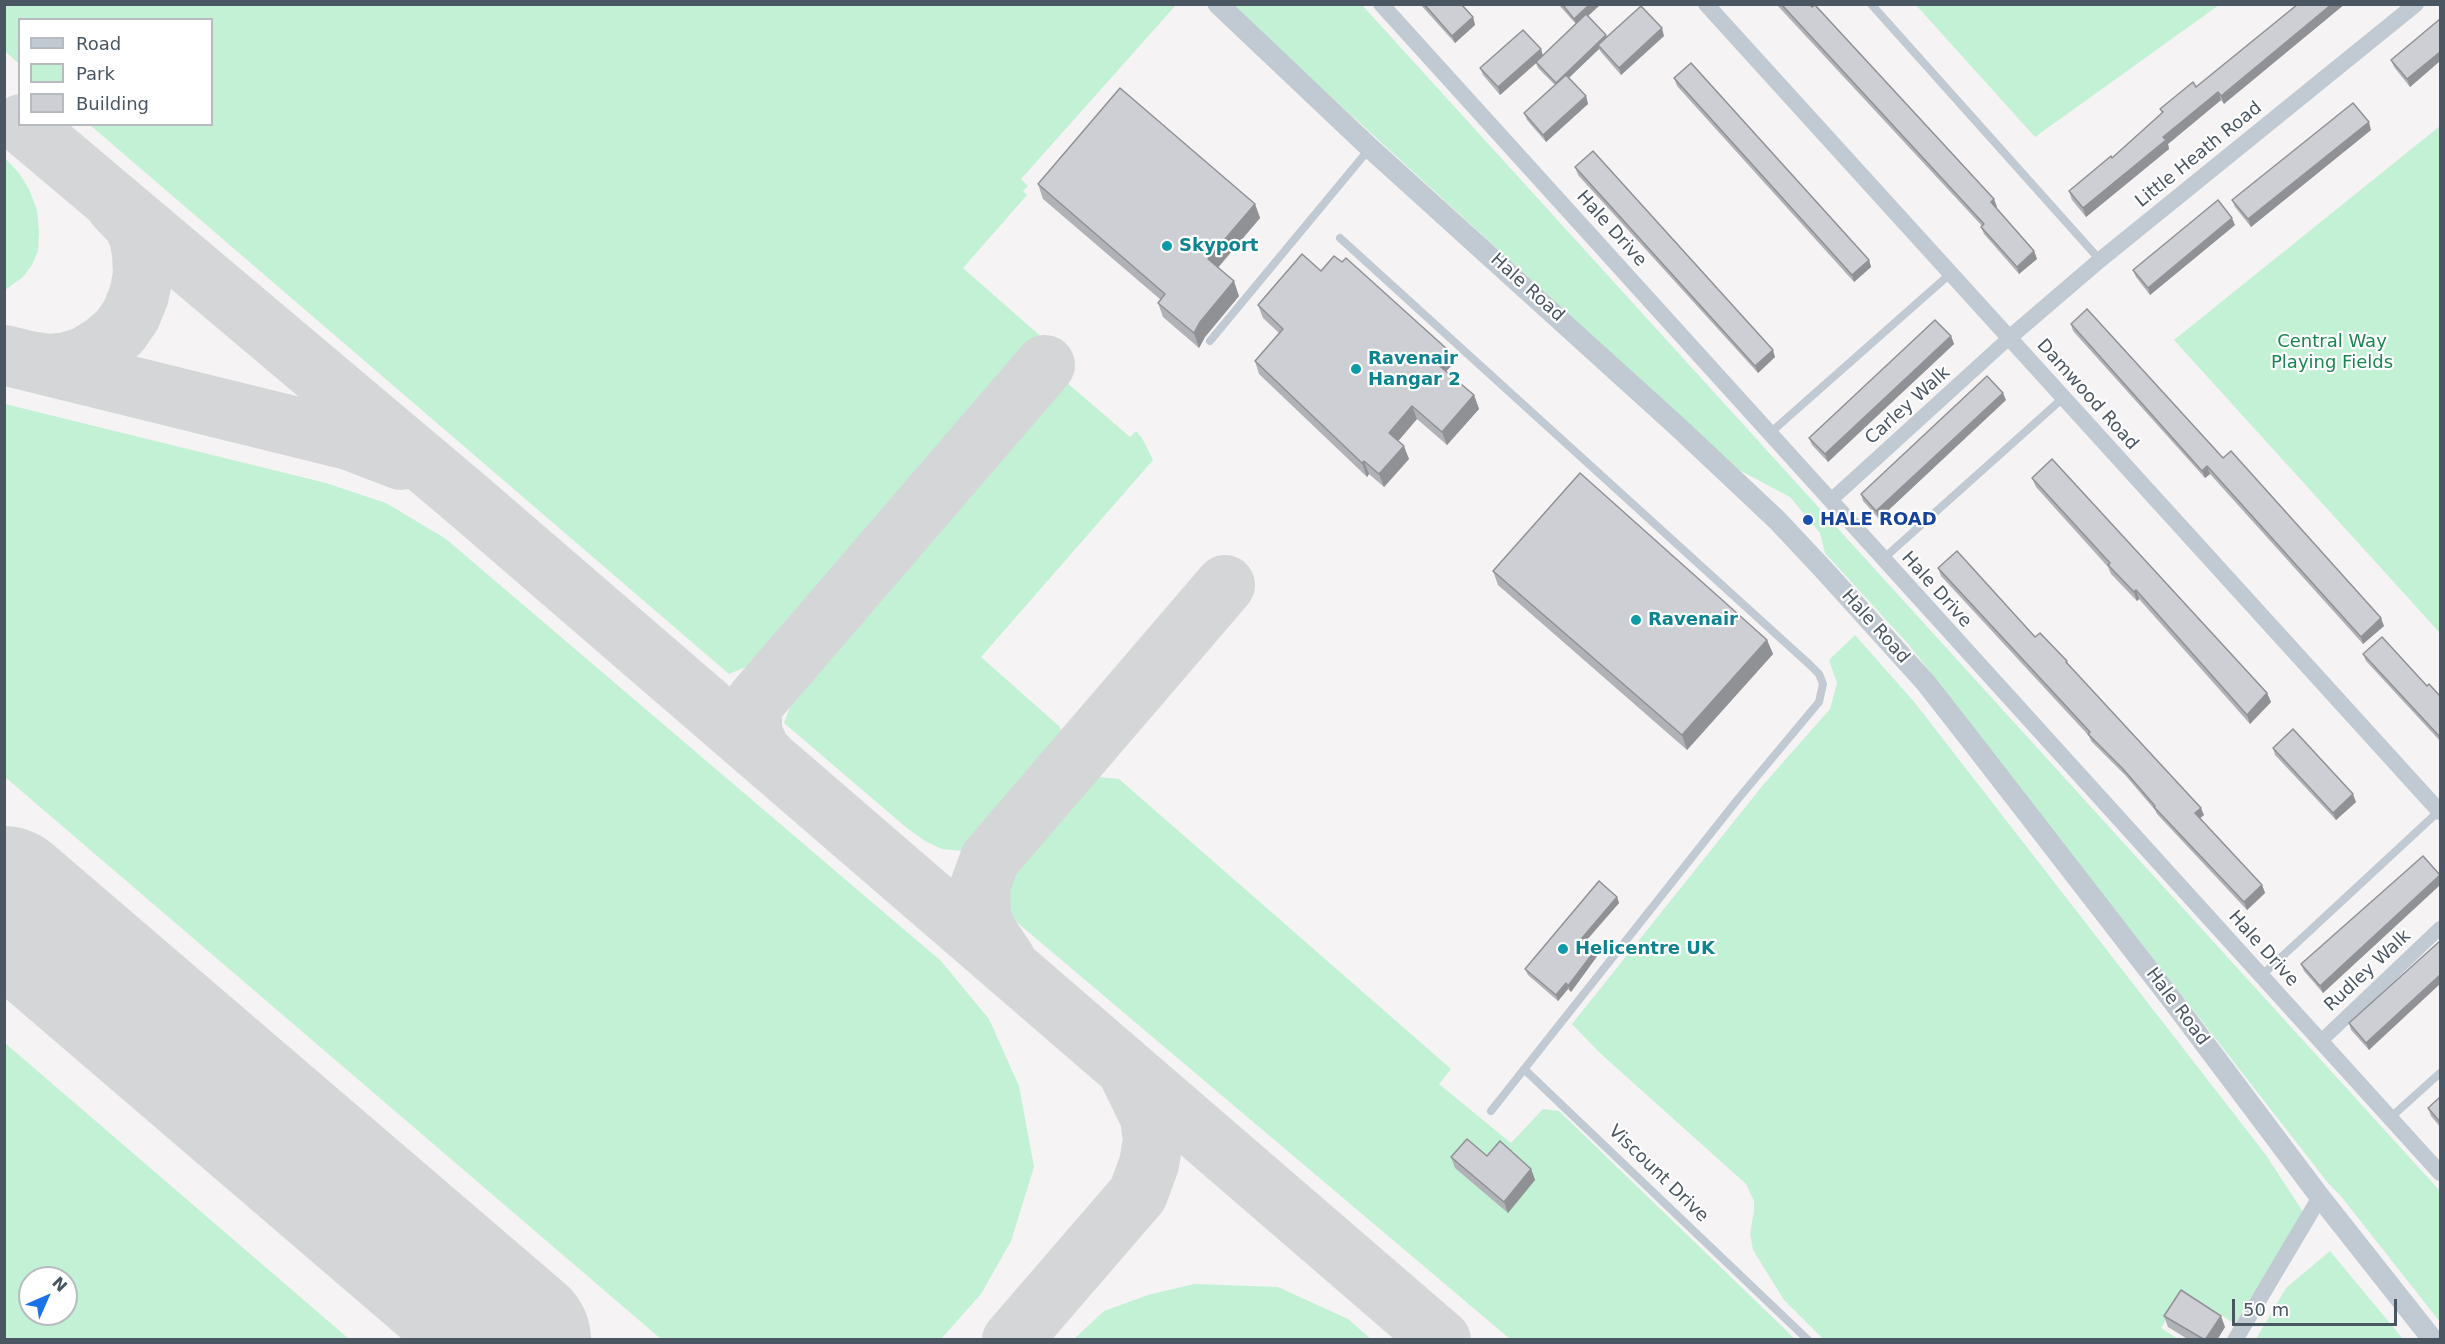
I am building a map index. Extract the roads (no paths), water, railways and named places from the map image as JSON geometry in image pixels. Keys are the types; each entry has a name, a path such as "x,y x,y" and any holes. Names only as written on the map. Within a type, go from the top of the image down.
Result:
{"street":[{"name":"Hale Road","path":"1218,4 1370,148 1608,362 1777,520 1890,643 1969,738 2172,1000 2320,1197 2433,1340"},
{"name":"Hale Drive","path":"1381,4 2440,1173"},
{"name":"Damwood Road","path":"1706,4 2440,811"},
{"name":"Little Heath Road","path":"2009,338 2100,260 2416,4"},
{"name":"Carley Walk","path":"1831,500 2009,338"},
{"name":"Rudley Walk","path":"2321,1041 2440,928"},
{"path":"2235,1340 2320,1197"}],"lane":[{"path":"1871,4 2100,260"},
{"path":"1210,341 1370,148"},
{"path":"1340,238 1810,665 1819,674 1823,684 1819,702 1737,800 1491,1111"},
{"path":"1770,433 1950,274"},
{"path":"1883,560 2063,398"},
{"path":"2260,976 2440,811"},
{"name":"Viscount Drive","path":"1524,1069 1808,1340"},
{"path":"2390,1118 2440,1073"}],"place":[{"name":"Skyport","path":"1167,246"},
{"name":"Ravenair Hangar 2","path":"1356,369"},
{"name":"HALE ROAD","path":"1808,520"},
{"name":"Ravenair","path":"1636,620"},
{"name":"Helicentre UK","path":"1563,949"}],"park label":[{"name":"Central Way Playing Fields","path":"2332,352"}]}
